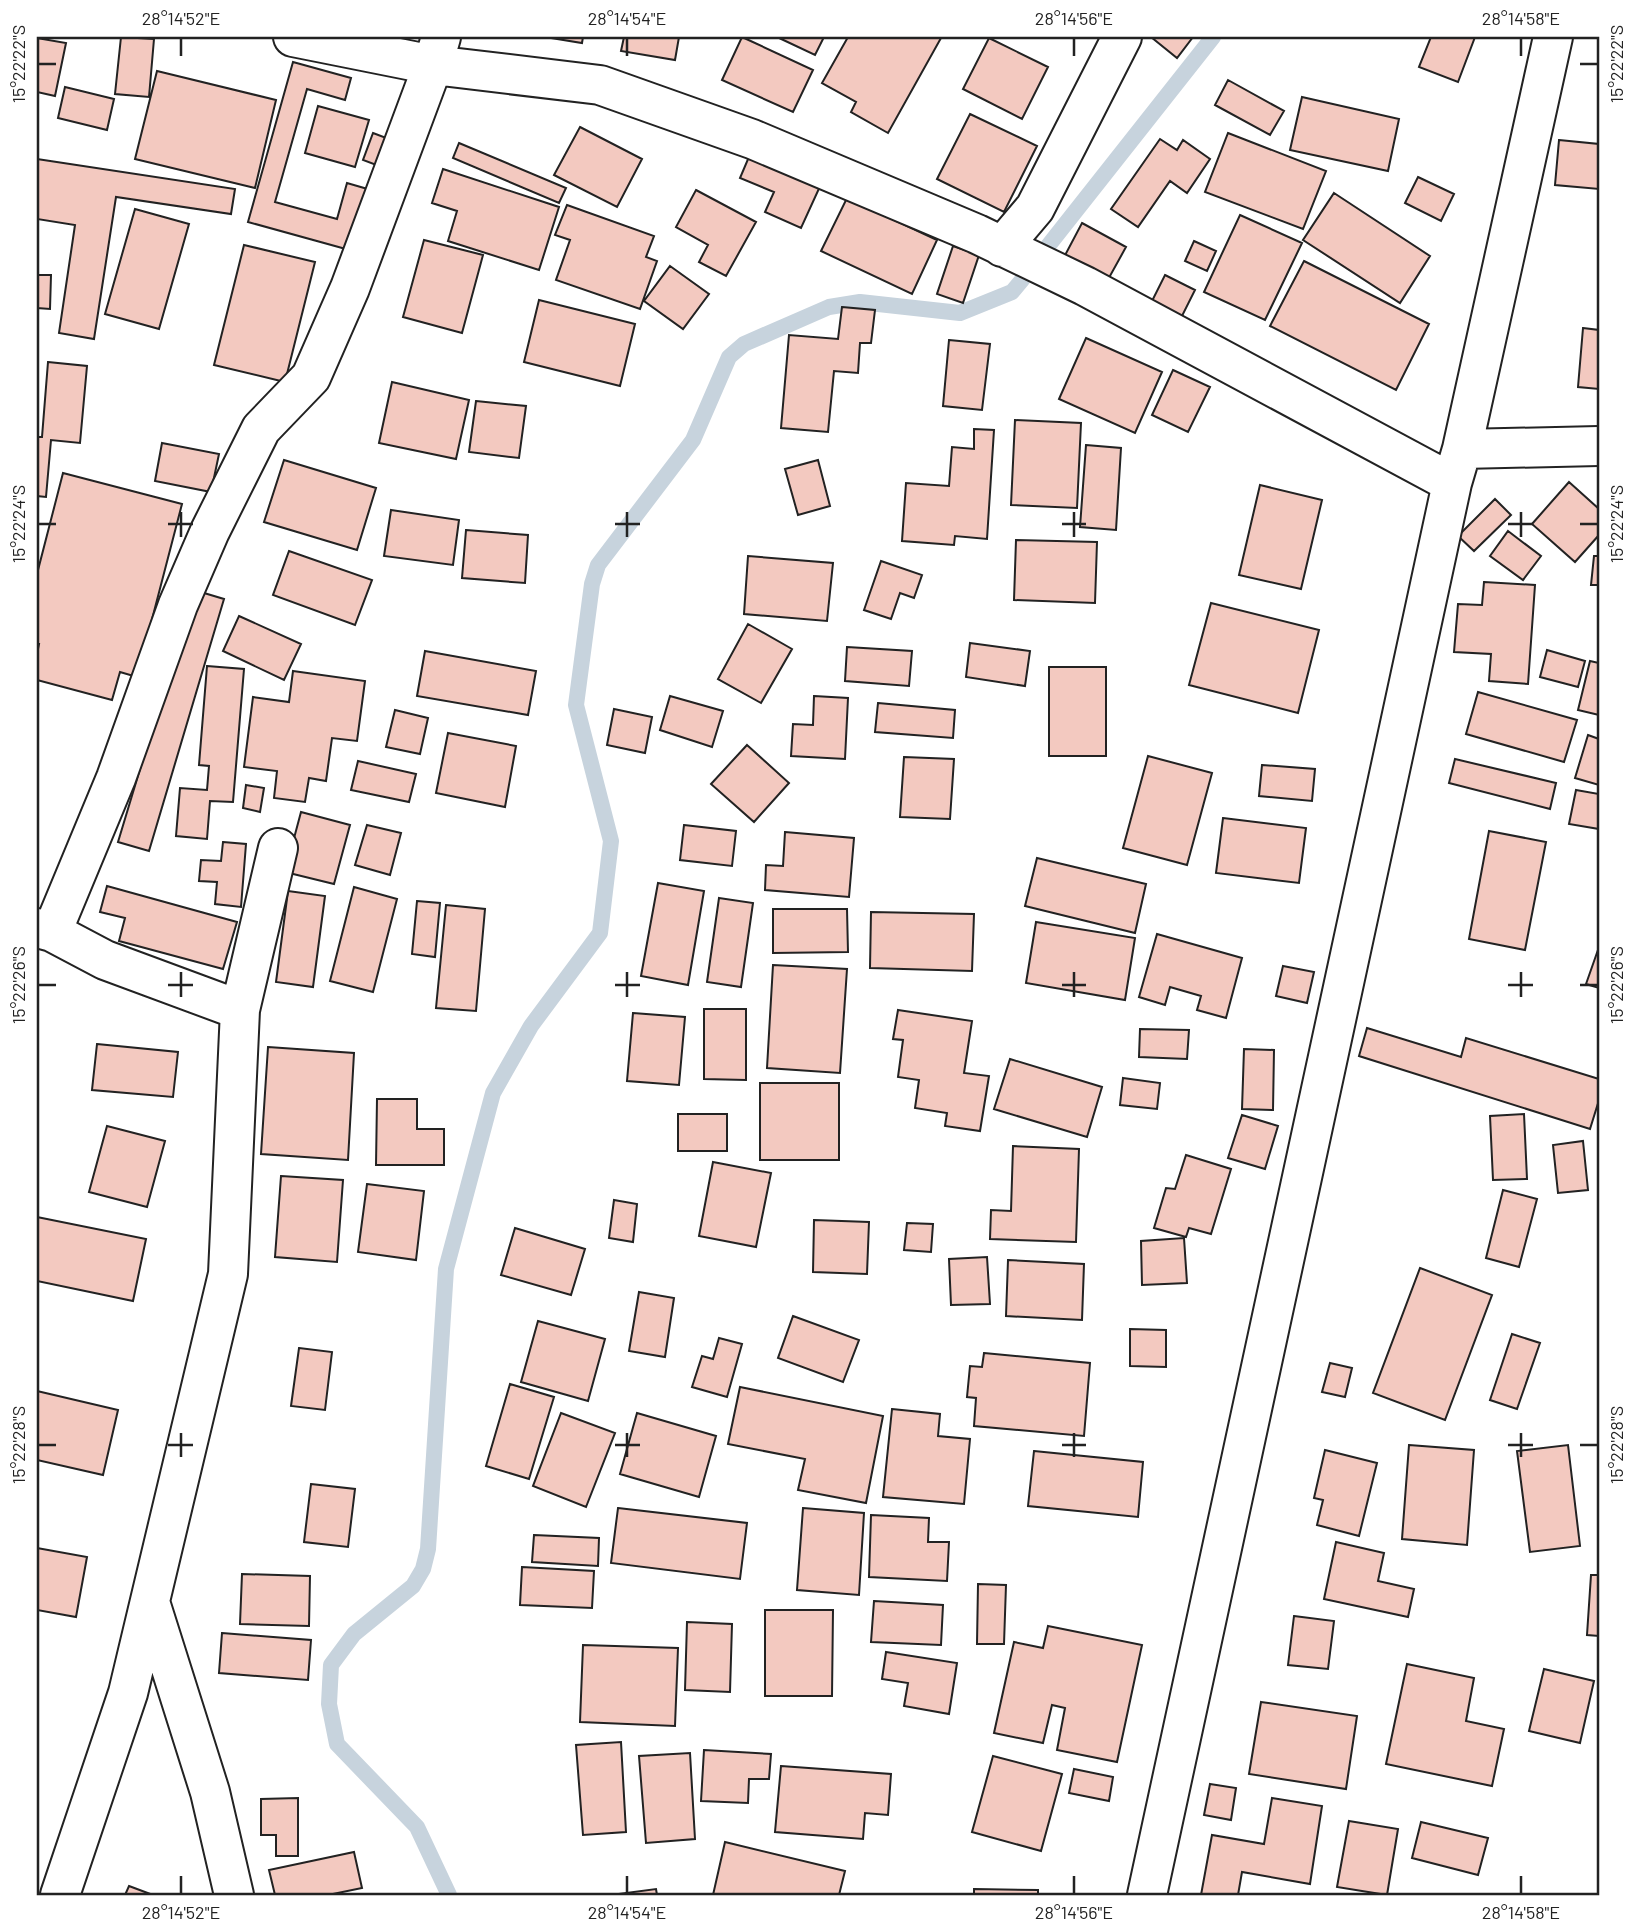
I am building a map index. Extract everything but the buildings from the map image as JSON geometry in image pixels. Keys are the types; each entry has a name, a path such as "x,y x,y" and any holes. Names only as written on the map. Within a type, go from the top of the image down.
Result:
{"street":[{"path":"293,37 437,51 600,85 752,139 977,234 1457,466 1599,446"},
{"path":"1002,247 1035,208 1122,37"},
{"path":"1147,1895 1457,466 1553,37"},
{"path":"240,1010 105,960 44,930 117,778 178,605 210,531 261,429 311,377 351,288 437,51"},
{"path":"60,1895 128,1693 228,1274 240,1010 278,848"},
{"path":"150,1602 210,1792 234,1895"}],"waterway":[{"path":"1048,246 1213,37"},
{"path":"449,1895 417,1827 337,1744 329,1704 331,1665 354,1634 413,1586 423,1569 428,1549 446,1269 493,1093 531,1026 600,933 611,841 576,705 592,584 598,565 693,440 729,357 744,344 829,307 860,302 960,313 1012,292 1022,280"}]}
